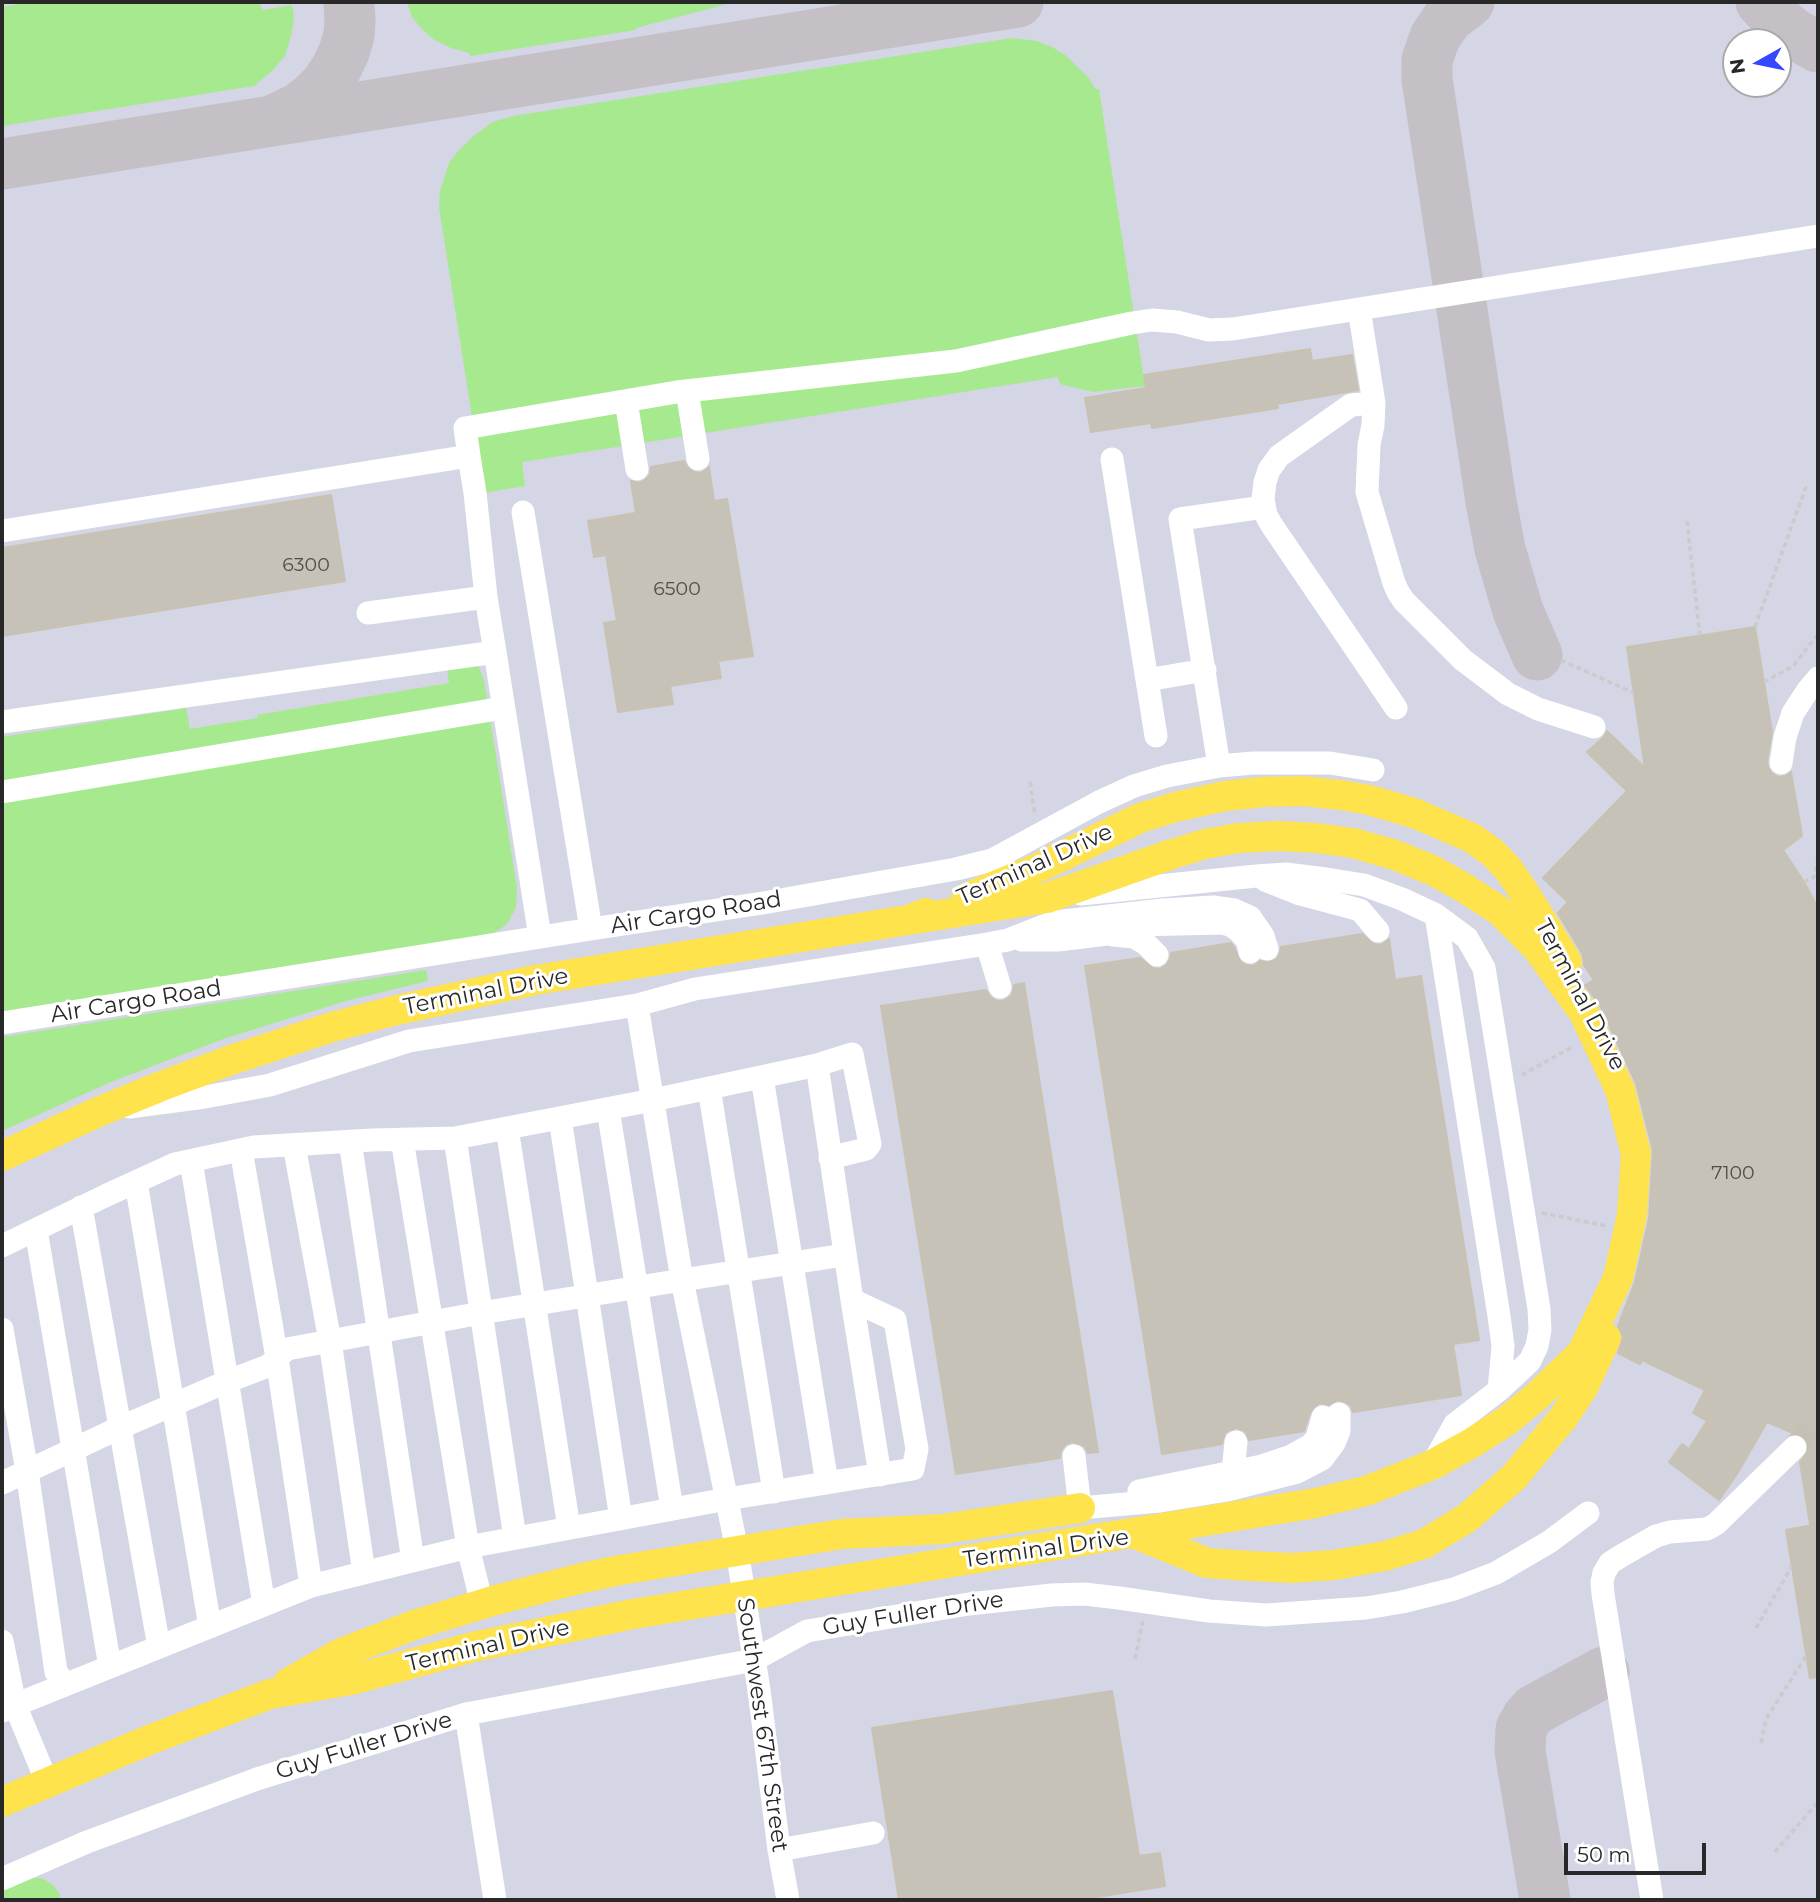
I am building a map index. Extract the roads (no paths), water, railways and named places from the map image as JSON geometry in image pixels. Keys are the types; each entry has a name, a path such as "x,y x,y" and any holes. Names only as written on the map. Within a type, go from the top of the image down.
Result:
{"main road":[{"name":"Terminal Drive","path":"2,1156 98,1112 230,1060 332,1027 535,980 908,920 991,889 1140,818 1225,796 1301,791 1369,800 1415,813 1472,838 1510,870 1594,1010 1622,1068 1637,1132 1641,1203 1631,1266 1620,1302 1584,1385 1542,1445 1506,1485 1467,1518 1424,1544 1385,1556 1334,1564 1250,1566 1207,1563 1133,1533 744,1595 553,1629 473,1647 351,1680 270,1694 149,1740 2,1802"},
{"path":"908,920 1047,898 1171,854 1238,838 1278,836 1353,843 1395,855 1434,871 1500,911 1537,948 1584,1013 1620,1090 1636,1154 1632,1215 1618,1278 1582,1353 1536,1397 1508,1420 1472,1443 1432,1465 1366,1491 1316,1503 1133,1533"},
{"path":"270,1694 341,1653 414,1625 537,1589 620,1570 842,1534 943,1529 1080,1508"},
{"path":"995,1521 1001,1555"}],"street":[{"path":"540,937 486,597 465,428 687,391 956,360 1152,320 1220,331 1818,236"},
{"path":"1359,309 1374,403 1367,492 1398,592 1463,660 1508,694 1538,709 1594,727"},
{"path":"687,391 698,459"},
{"path":"626,401 637,469"},
{"path":"1374,403 1351,405 1279,456 1269,470 1263,499 1271,524 1396,708"},
{"path":"2,531 470,456"},
{"path":"1112,459 1156,736"},
{"path":"1219,766 1180,519 1264,507"},
{"path":"523,512 591,929"},
{"path":"368,613 486,597"},
{"path":"2,722 495,652"},
{"path":"1147,680 1205,670"},
{"path":"1782,763 1785,737 1793,713 1818,678"},
{"path":"2,792 503,708"},
{"name":"Air Cargo Road","path":"2,1023 763,903 956,869 992,860 1134,786 1167,776 1219,766 1331,763 1373,771"},
{"path":"1047,898 1286,874 1326,878 1364,886 1402,899 1436,915 1467,938 1484,968 1539,1309 1540,1330 1530,1361 1499,1390 1455,1424 1432,1465"},
{"path":"1256,876 1300,894 1360,910 1377,932"},
{"path":"98,1112 271,1085 409,1041 638,1005 695,989 998,942 1058,940 1107,934 1137,925 1222,923 1239,931 1259,951 1263,936 1250,917 1234,910 1213,907 1125,913 1054,922 998,942"},
{"path":"1436,915 1503,1346 1499,1390"},
{"path":"1107,934 1134,937 1157,955"},
{"path":"998,942 1000,987"},
{"name":"Southwest 67th Street","path":"638,1005 682,1280 737,1550 788,1900"},
{"path":"2,1246 176,1164 242,1150 294,1145 455,1138 762,1077 852,1054 870,1144 866,1149 830,1158"},
{"path":"817,1065 844,1255 880,1475"},
{"path":"762,1077 827,1483"},
{"path":"709,1088 774,1492"},
{"path":"608,1109 672,1509"},
{"path":"560,1118 621,1519"},
{"path":"507,1128 569,1528"},
{"path":"455,1138 516,1538"},
{"path":"402,1139 468,1547 482,1604"},
{"path":"351,1141 414,1561"},
{"path":"294,1145 330,1341 364,1573"},
{"path":"242,1150 311,1586"},
{"path":"191,1161 264,1605"},
{"path":"136,1182 209,1627"},
{"path":"81,1207 159,1647"},
{"path":"36,1230 110,1667"},
{"path":"2,1483 119,1428 268,1366 287,1349 432,1321 844,1255"},
{"path":"8,1708 311,1586 468,1547 727,1499 913,1469 917,1449 895,1320 852,1300"},
{"path":"2,1329 27,1471 57,1672 66,1684"},
{"path":"1331,1416 1339,1431 1322,1459 1297,1472 1227,1490 1160,1502 1080,1508 1156,1486 1262,1466 1303,1451 1317,1438 1331,1416"},
{"path":"1233,1472 1236,1442"},
{"path":"1652,1900 1605,1607 1602,1582 1604,1573 1610,1563 1656,1536 1707,1529 1716,1524 1795,1447"},
{"path":"1074,1456 1080,1508"},
{"name":"Guy Fuller Drive","path":"2,1879 87,1842 257,1779 466,1714 754,1660 807,1630 969,1604 1063,1594 1108,1596 1209,1611 1266,1615 1366,1608 1454,1589 1496,1573 1549,1542 1588,1513"},
{"path":"2,1641 8,1708 47,1782"},
{"path":"466,1714 495,1900"},
{"path":"779,1850 873,1833"}],"tunnel":[{"path":"1795,1447 1818,1420"}]}
